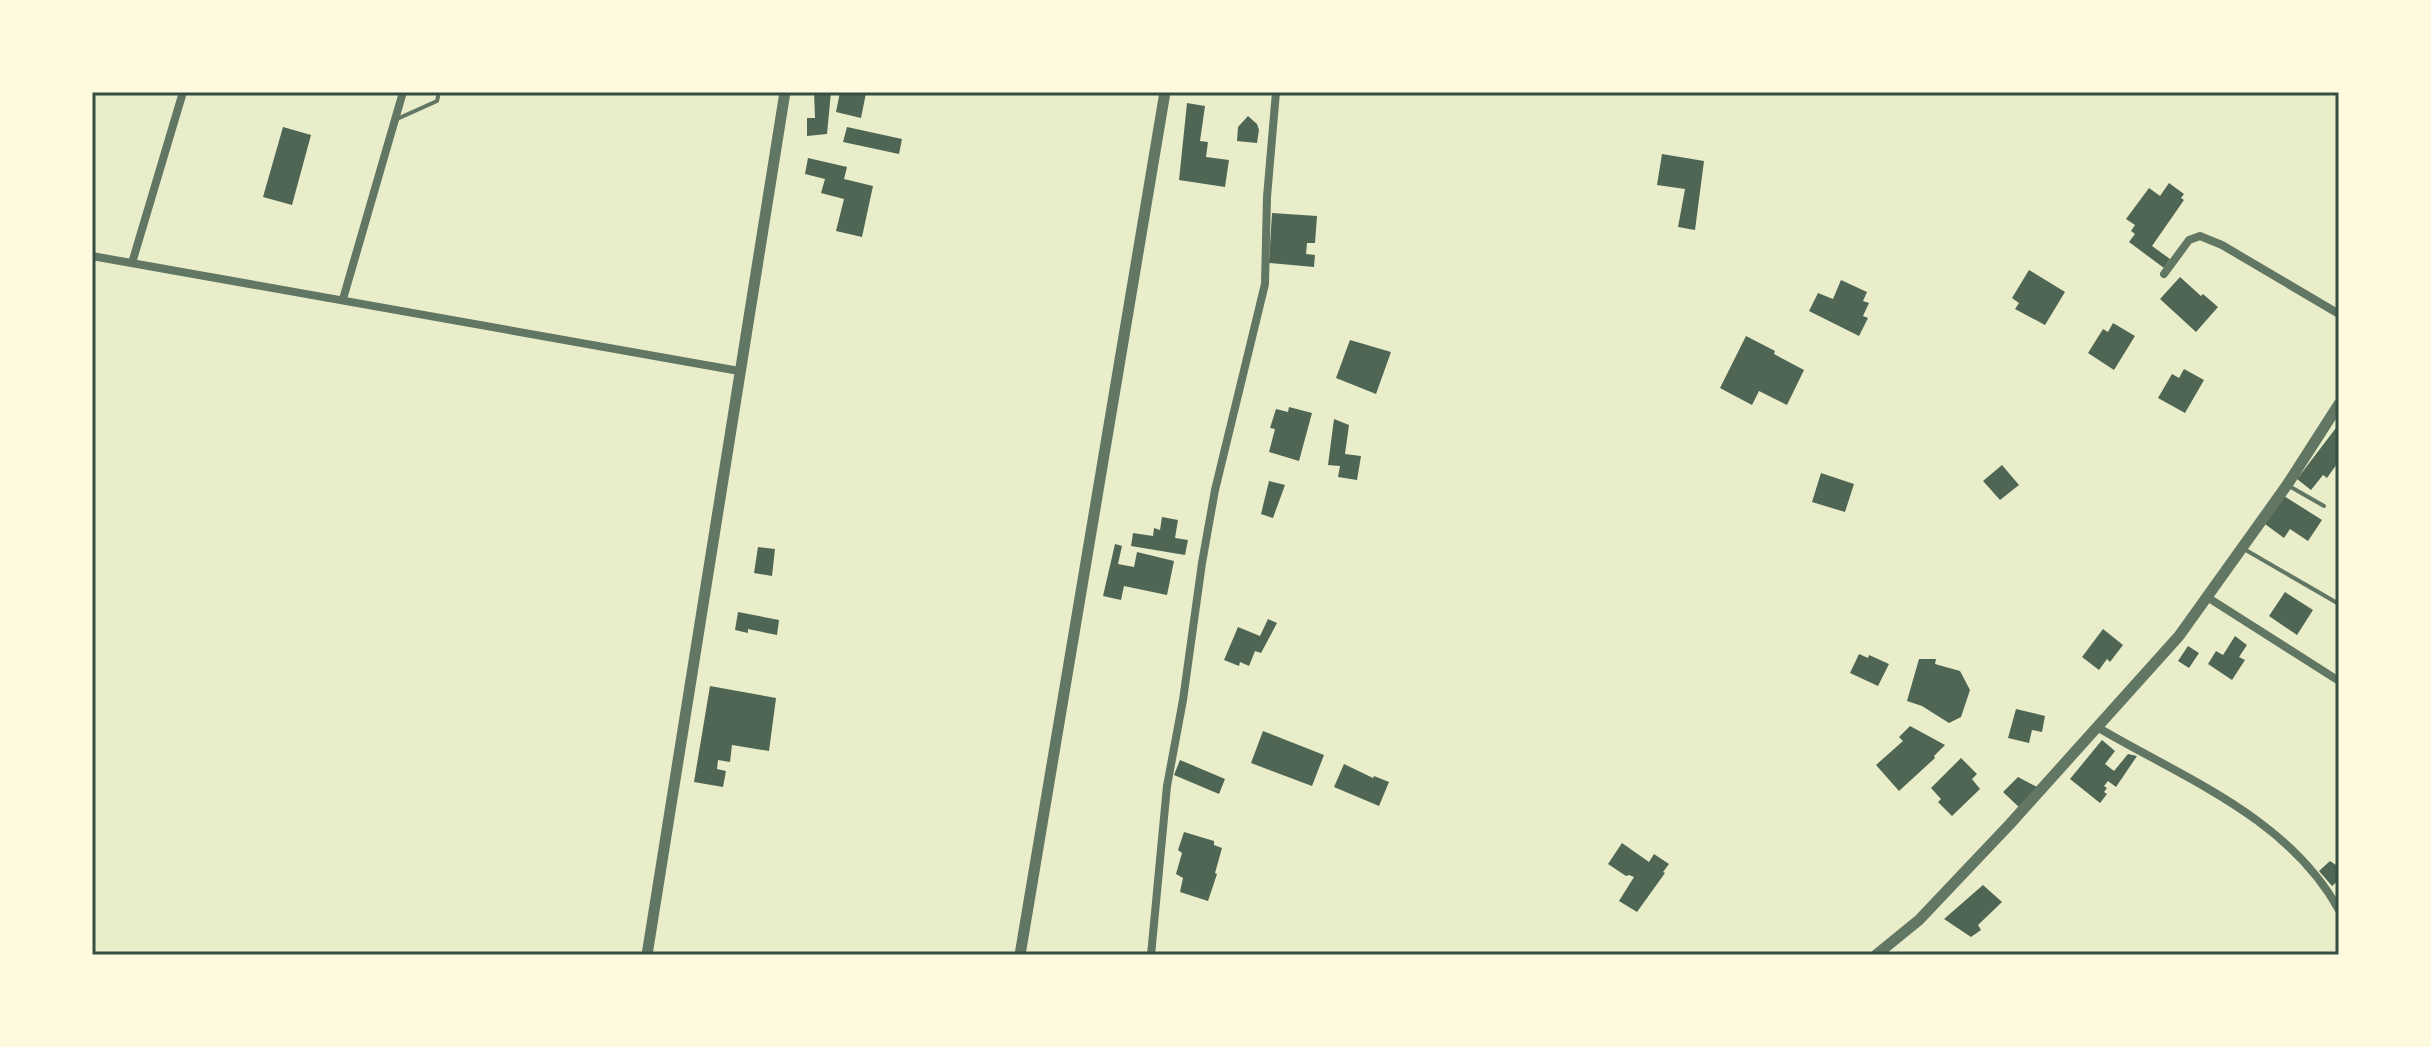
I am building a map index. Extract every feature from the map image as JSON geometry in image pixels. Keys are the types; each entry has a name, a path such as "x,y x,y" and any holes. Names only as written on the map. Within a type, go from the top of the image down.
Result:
{"street":[{"path":"132,263 183,92"},
{"path":"343,299 403,92"},
{"path":"647,955 785,92"},
{"path":"1020,955 1165,92"},
{"path":"1151,955 1167,786 1183,700 1202,563 1215,490 1265,284 1267,197 1276,92"},
{"path":"2164,274 2189,240 2200,236 2222,245 2339,314"},
{"path":"92,256 739,371"},
{"path":"1876,955 1919,920 2179,636 2337,410"},
{"path":"2207,597 2339,681"},
{"path":"2097,727 2208,788 2278,836 2336,895 2339,910"}],"lane":[{"path":"395,120 437,101 439,92"},
{"path":"2287,485 2324,506"},
{"path":"2242,547 2339,604"}],"building":[{"path":"814,92 831,92 827,134 807,136 807,118 815,118"},
{"path":"840,92 866,93 861,118 836,112"},
{"path":"1187,103 1205,106 1200,141 1208,142 1206,157 1229,160 1225,187 1179,180"},
{"path":"1248,116 1259,130 1257,143 1237,141 1238,127"},
{"path":"283,127 311,135 292,205 263,197"},
{"path":"847,127 902,139 899,154 843,142"},
{"path":"1662,154 1704,161 1695,230 1678,227 1685,189 1657,185"},
{"path":"808,158 847,167 844,179 873,186 862,237 836,231 844,199 821,193 825,179 805,174"},
{"path":"2169,183 2184,194 2181,198 2184,200 2152,246 2170,259 2164,268 2129,242 2135,234 2131,231 2135,225 2126,219 2149,188 2160,196"},
{"path":"1272,213 1317,216 1315,243 1307,243 1306,254 1315,255 1314,267 1269,263"},
{"path":"2029,270 2065,292 2045,325 2015,309 2019,303 2012,298"},
{"path":"2180,277 2218,307 2196,332 2160,299"},
{"path":"1841,280 1867,292 1863,301 1869,303 1863,316 1868,318 1859,336 1809,311 1818,293 1833,299"},
{"path":"2113,323 2135,336 2114,370 2088,353 2103,329 2108,332"},
{"path":"1746,336 1804,370 1787,405 1759,391 1752,405 1720,388"},
{"path":"1350,340 1391,352 1376,394 1336,378"},
{"path":"2184,369 2204,380 2185,413 2158,398 2172,374 2179,378"},
{"path":"1289,407 1312,413 1299,461 1269,452 1275,429 1270,428 1276,409 1288,412"},
{"path":"1334,419 1349,425 1345,454 1361,456 1357,480 1338,477 1340,466 1328,465"},
{"path":"2339,424 2339,461 2327,478 2323,475 2311,490 2297,479"},
{"path":"2002,465 2019,485 2000,500 1983,481"},
{"path":"1821,473 1854,484 1845,512 1812,502"},
{"path":"1269,481 1285,485 1273,518 1261,514"},
{"path":"2284,496 2322,520 2308,541 2290,529 2284,538 2265,524"},
{"path":"1162,517 1178,520 1175,538 1188,540 1185,555 1131,546 1133,533 1153,536 1154,528 1160,530"},
{"path":"1115,544 1122,546 1118,564 1134,567 1137,552 1174,561 1167,595 1124,586 1121,600 1103,596"},
{"path":"758,547 775,549 772,576 754,573"},
{"path":"2285,592 2313,610 2297,635 2269,616"},
{"path":"738,612 779,620 777,635 748,629 748,633 735,630"},
{"path":"1268,619 1277,623 1261,653 1255,651 1249,666 1224,660 1238,627 1260,636"},
{"path":"2103,629 2123,645 2099,670 2082,657"},
{"path":"2235,636 2247,645 2239,657 2245,660 2232,680 2208,664 2216,651 2223,655"},
{"path":"2188,646 2199,653 2189,668 2178,661"},
{"path":"1859,654 1889,664 1878,686 1850,673"},
{"path":"1919,659 1936,659 1935,664 1960,671 1970,690 1961,717 1949,723 1922,706 1907,701"},
{"path":"710,686 776,698 769,751 732,745 730,762 718,760 717,769 726,771 723,787 694,782"},
{"path":"2016,709 2045,716 2042,732 2032,730 2029,743 2008,738"},
{"path":"1910,726 1945,745 1899,791 1876,765 1903,741 1899,737"},
{"path":"1263,731 1324,755 1312,786 1251,763"},
{"path":"2102,740 2115,751 2105,764 2114,771 2128,754 2137,756 2116,787 2108,781 2104,786 2107,794 2100,803 2070,779"},
{"path":"1961,758 1977,774 1972,779 1980,789 1952,816 1938,802 1941,799 1931,788"},
{"path":"1180,760 1225,779 1219,794 1174,775"},
{"path":"1344,764 1389,782 1379,806 1334,787"},
{"path":"2018,777 2039,788 2021,809 2003,792"},
{"path":"1184,832 1214,841 1214,845 1222,848 1208,901 1180,892 1183,878 1176,874 1182,853 1178,850"},
{"path":"1622,843 1649,862 1654,854 1669,864 1637,912 1619,901 1634,877 1626,876 1608,864"},
{"path":"2330,861 2339,867 2339,880 2332,886 2319,871"},
{"path":"1983,885 2002,902 1978,925 1981,930 1971,937 1944,919"}]}
